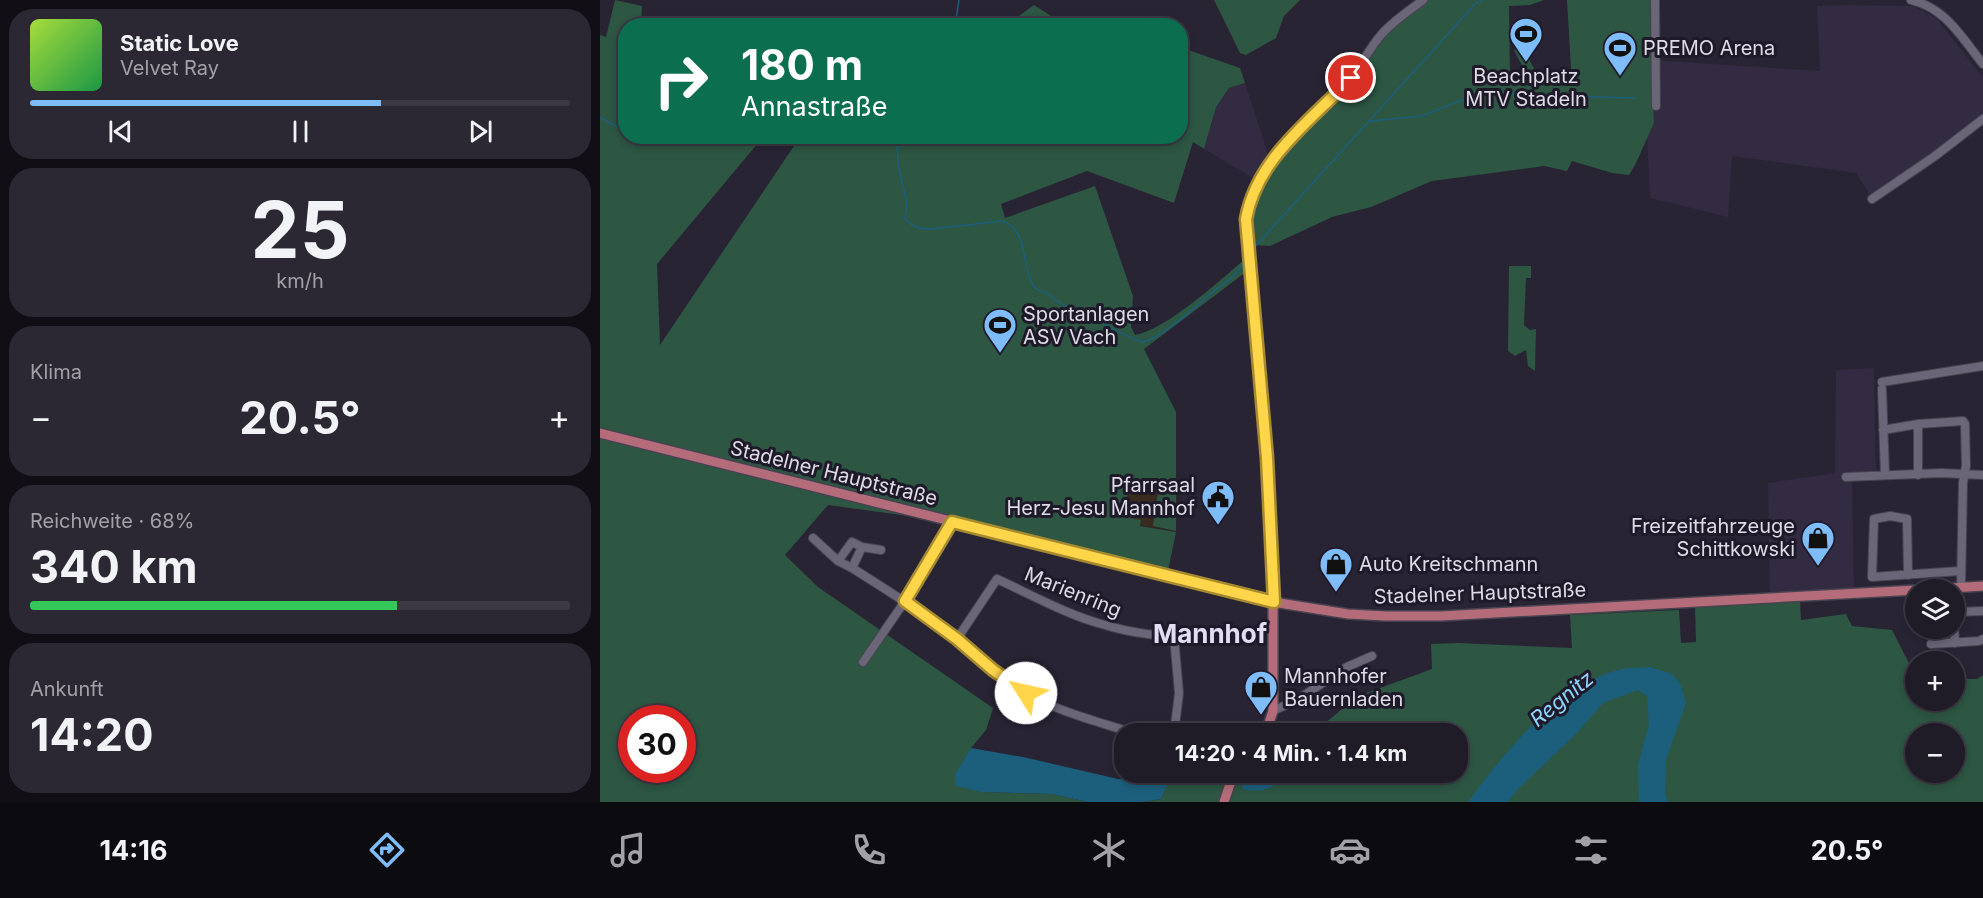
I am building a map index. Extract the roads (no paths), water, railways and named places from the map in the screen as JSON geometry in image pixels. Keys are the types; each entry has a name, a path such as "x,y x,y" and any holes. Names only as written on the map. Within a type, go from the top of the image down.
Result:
{"main road":[{"name":"Stadelner Hauptstraße","path":"600,433 1274,602 1348,614 1422,617 1905,591"},
{"path":"1965,587 1983,586"},
{"path":"1269,723 1273,711 1274,602"},
{"path":"1224,802 1231,783"}],"street":[{"path":"1274,602 1267,458 1247,244 1248,207 1265,169 1351,78 1381,35 1423,0"},
{"path":"1655,0 1656,106"},
{"path":"1911,0 1936,5 1983,64"},
{"path":"1872,199 1983,120"},
{"path":"1885,476 1882,385 1983,366"},
{"path":"1884,430 1918,424 1964,422 1965,473 1960,579"},
{"path":"1918,424 1918,475"},
{"path":"1846,477 1965,473 1983,475"},
{"path":"1908,575 1907,519 1890,516 1874,519 1872,577 1908,575 1960,571"},
{"path":"863,662 905,601 952,522"},
{"path":"813,538 838,561 905,601 957,639 1010,683 1044,703 1114,727"},
{"path":"838,561 852,542 862,547 881,550"},
{"path":"852,568 862,547"},
{"name":"Marienring","path":"957,639 997,579 1104,625 1135,633 1208,638"},
{"path":"1965,612 1983,611"},
{"path":"1174,637 1179,693 1175,723"},
{"path":"1955,639 1955,643"},
{"path":"1932,644 1983,639"},
{"path":"1273,711 1300,698 1347,667 1372,656"}],"water":[{"path":"1650,667 1672,674 1680,683 1686,703 1666,760 1665,794 1668,802 1639,802 1638,765 1649,724 1647,696 1638,690 1603,703 1575,735 1518,789 1508,802 1468,802 1516,742 1556,704 1599,677 1622,669"},
{"path":"971,748 1023,757 1114,778 1114,783 1167,785 1161,799 1143,802 1088,802 1052,794 982,792 956,786 955,774"},
{"path":"1243,783 1276,783 1267,789 1255,791 1243,789"}],"waterway":[{"path":"956,18 959,0"},
{"path":"1251,251 1476,3 1482,0"},
{"path":"1371,121 1422,116 1479,93 1635,98"},
{"path":"600,117 618,127"},
{"path":"897,144 899,169 907,204 905,218 911,224 920,228 932,229 1002,221 1010,225 1020,239 1029,275 1035,288 1066,306 1143,342 1160,334 1229,280 1245,260"}],"place":[{"name":"Beachplatz MTV Stadeln","path":"1526,63"},
{"name":"PREMO Arena","path":"1620,77"},
{"name":"Sportanlagen ASV Vach","path":"1000,354"},
{"name":"Pfarrsaal Herz-Jesu Mannhof","path":"1218,526"},
{"name":"Freizeitfahrzeuge Schittkowski","path":"1818,567"},
{"name":"Auto Kreitschmann","path":"1336,593"},
{"name":"Mannhofer Bauernladen","path":"1261,716"}],"district":[{"name":"Mannhof","path":"1210,634"}],"water label":[{"name":"Regnitz","path":"1562,699"}]}
